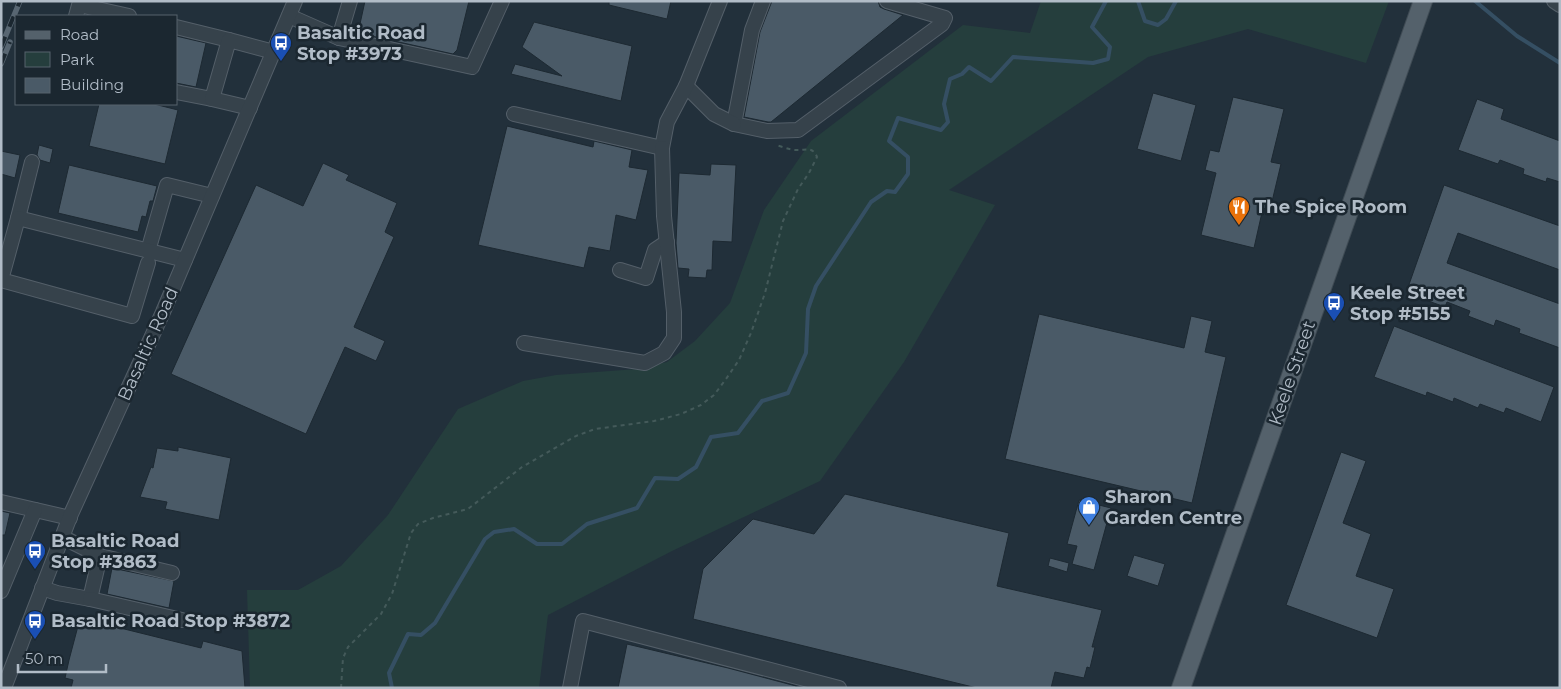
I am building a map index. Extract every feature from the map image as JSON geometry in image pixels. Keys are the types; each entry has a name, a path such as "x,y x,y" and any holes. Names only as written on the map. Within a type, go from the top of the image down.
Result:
{"main road":[{"name":"Keele Street","path":"1181,688 1423,1"}],"street":[{"name":"Basaltic Road","path":"3,686 70,518 185,260 296,1"},
{"path":"339,38 350,1"},
{"path":"289,16 339,38 472,67 502,1"},
{"path":"524,343 645,363 664,353 674,338 674,312 664,216 662,148 668,122 686,86 720,1"},
{"path":"734,124 752,30 764,1"},
{"path":"686,86 714,114 734,124 767,131 798,130 942,24 945,18 915,5 887,1"},
{"path":"1554,1 1560,6"},
{"path":"76,15 79,5 124,15"},
{"path":"178,27 274,52"},
{"path":"212,99 229,40"},
{"path":"178,92 250,108"},
{"path":"514,114 662,148"},
{"path":"32,162 1,280 132,316 167,185 212,196"},
{"path":"18,218 148,257 185,260"},
{"path":"620,270 646,278 655,250 667,242"},
{"path":"1,502 70,518"},
{"path":"1,591 34,510"},
{"path":"62,537 100,556 172,573"},
{"path":"90,599 100,556"},
{"path":"42,588 182,620"},
{"path":"570,688 583,621 840,688"}],"path":[{"path":"340,688 343,658 348,647 358,634 381,614 392,594 411,533 418,524 457,512"}],"green space":[{"path":"1041,1 1389,1 1366,63 1248,29 1148,57 949,190 995,205 904,362 820,481 672,551 548,615 539,688 250,688 247,590 298,590 341,566 388,515 458,409 523,381 556,375 637,369 667,362 695,341 730,303 764,210 811,141 963,25 1030,33"}],"building":[{"path":"365,1 469,1 457,50 453,54 358,33"},
{"path":"609,1 671,1 667,19 609,5"},
{"path":"772,1 878,1 880,7 903,15 771,122 768,122 744,117 760,32"},
{"path":"534,22 632,46 621,101 511,74 515,64 562,76 522,47"},
{"path":"178,36 206,43 196,87 178,83"},
{"path":"1153,93 1196,105 1181,161 1137,149"},
{"path":"1233,97 1284,109 1271,162 1281,164 1270,210 1263,208 1254,248 1201,235 1216,173 1205,170 1210,150 1219,152"},
{"path":"1477,99 1504,109 1501,119 1560,141 1560,182 1547,178 1546,182 1523,174 1524,169 1500,160 1498,164 1458,150"},
{"path":"99,105 158,105 178,110 165,164 89,146"},
{"path":"507,126 593,147 594,141 632,150 629,167 648,170 636,220 616,215 610,251 589,247 584,268 478,245"},
{"path":"39,145 53,149 50,163 40,160 37,155"},
{"path":"1,151 20,155 15,178 1,174"},
{"path":"323,163 349,175 346,180 397,203 385,232 394,237 354,327 385,341 376,361 345,347 306,434 171,374 256,185 303,206"},
{"path":"711,164 736,165 732,242 713,241 712,270 707,270 706,278 688,277 689,269 678,268 676,243 679,173 710,175"},
{"path":"69,165 157,186 153,201 150,201 146,217 142,216 138,232 58,213"},
{"path":"1444,185 1560,226 1560,270 1458,233 1447,263 1560,304 1560,348 1519,333 1520,329 1496,320 1494,326 1468,316 1470,311 1447,302 1445,307 1406,293"},
{"path":"1039,314 1184,348 1191,316 1212,321 1205,352 1226,357 1192,503 1005,459"},
{"path":"1394,326 1554,387 1541,422 1506,408 1504,413 1480,404 1478,408 1454,398 1453,402 1427,392 1426,396 1374,377"},
{"path":"178,447 231,458 219,520 165,509 167,502 140,497 151,467 153,468 157,448 178,451"},
{"path":"1341,452 1366,461 1343,523 1371,534 1356,576 1394,589 1377,638 1286,605"},
{"path":"845,494 1009,533 997,586 1102,610 1092,647 1095,647 1090,668 1087,667 1084,678 1055,672 1051,688 977,688 693,619 703,569 753,519 814,534"},
{"name":"Sharon Garden Centre","path":"1079,500 1111,508 1094,570 1072,564 1077,546 1067,544"},
{"path":"1,511 10,513 5,535 1,535"},
{"path":"1134,555 1165,564 1158,586 1127,576"},
{"path":"1050,558 1069,563 1067,572 1048,566"},
{"path":"112,568 174,581 169,608 107,594"},
{"path":"88,620 201,648 203,641 242,651 245,688 71,688 73,680 65,678 69,660 78,626 86,628"},
{"path":"627,644 728,668 796,686 796,688 618,688"}],"waterway":[{"path":"392,688 389,673 408,634 421,635 435,623 485,539 494,532 514,529 537,544 562,544 587,524 637,508 655,478 678,479 696,467 711,437 738,433 762,401 788,393 806,353 808,309 816,286 871,202 887,191 895,192 908,174 908,157 889,141 898,118 941,130 948,122 944,104 950,79 962,74 969,67 991,81 1013,57 1093,63 1108,59 1110,47 1092,27 1106,1"},
{"path":"1138,1 1145,21 1158,25 1166,19 1176,1"},
{"path":"1475,1 1517,36 1560,63"}],"railway":[{"path":"1,47 20,1"},
{"path":"1,64 10,42"}],"place":[{"name":"Basaltic Road Stop #3973","path":"281,62"},
{"name":"The Spice Room","path":"1239,226"},
{"name":"Keele Street Stop #5155","path":"1334,322"},
{"name":"Sharon Garden Centre","path":"1089,526"},
{"name":"Basaltic Road Stop #3863","path":"35,570"},
{"name":"Basaltic Road Stop #3872","path":"35,640"}]}
